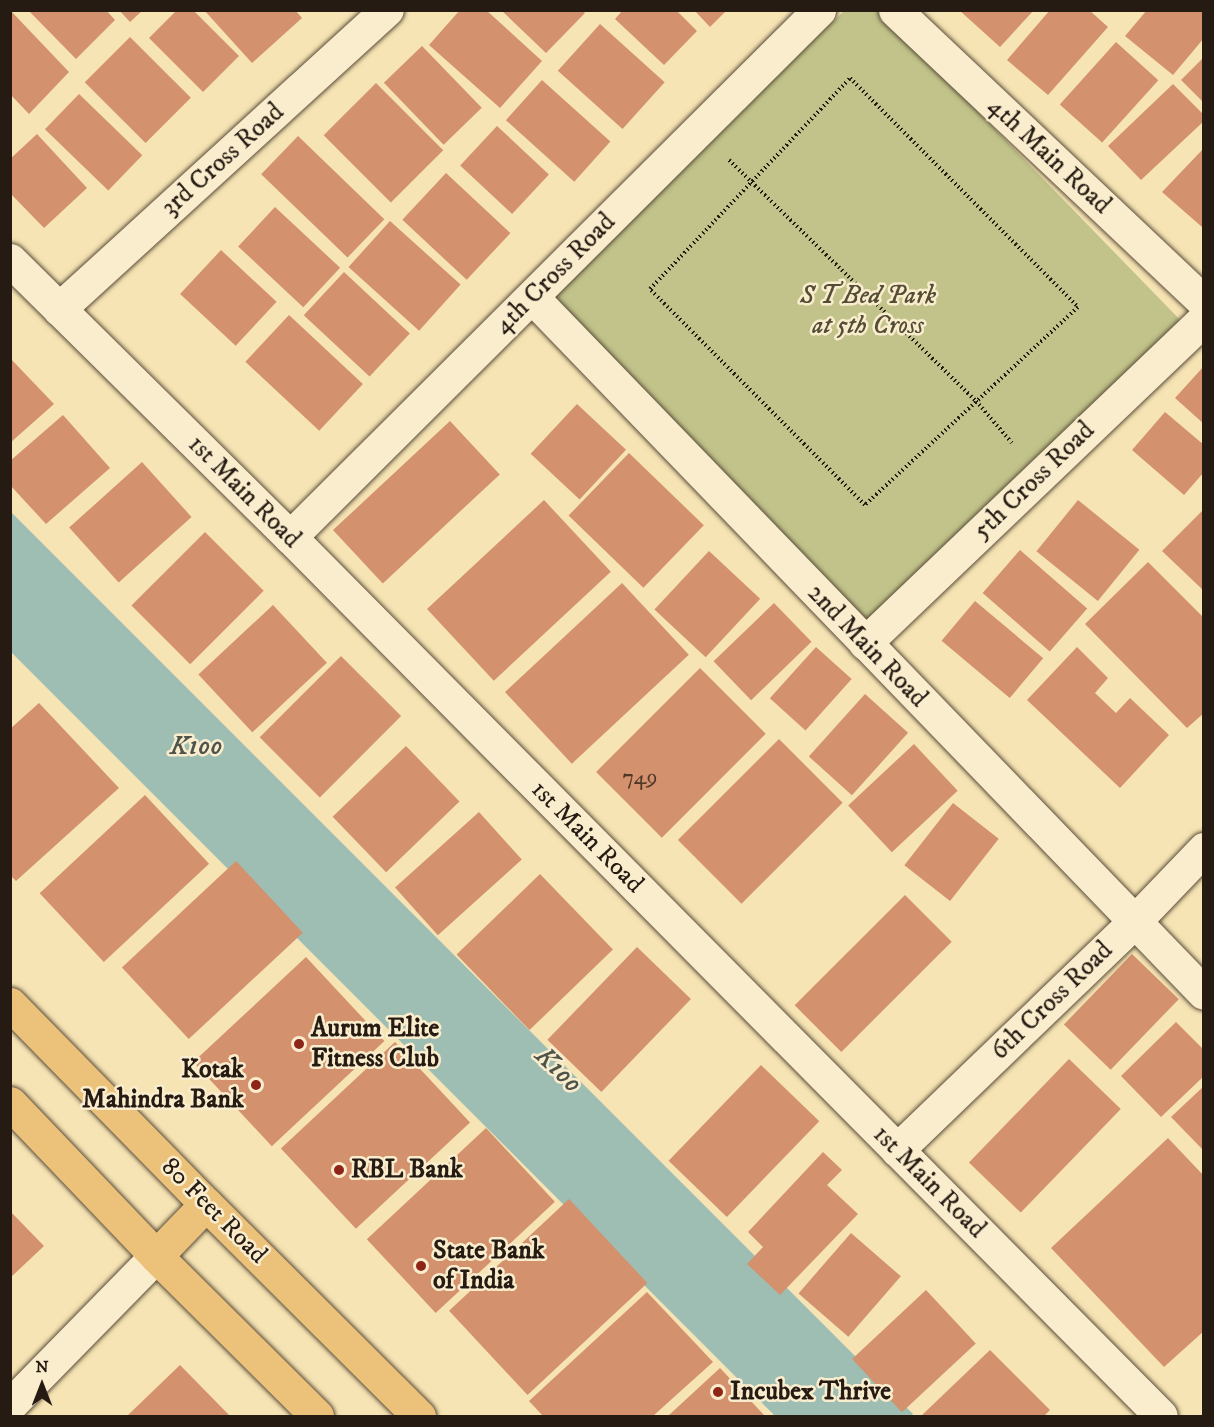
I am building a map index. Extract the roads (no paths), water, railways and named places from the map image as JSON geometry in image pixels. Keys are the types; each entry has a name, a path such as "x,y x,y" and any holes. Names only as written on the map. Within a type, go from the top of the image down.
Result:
{"main road":[{"name":"80 Feet Road","path":"10,1004 206,1204 419,1416"},
{"path":"10,1103 156,1256 317,1416"},
{"path":"156,1256 206,1204"}],"street":[{"name":"3rd Cross Road","path":"59,309 387,10"},
{"name":"4th Cross Road","path":"290,537 819,10"},
{"name":"4th Main Road","path":"894,10 1203,302"},
{"name":"1st Main Road","path":"10,260 290,537 1161,1416"},
{"name":"2nd Main Road","path":"532,297 1133,923 1203,993"},
{"name":"5th Cross Road","path":"865,643 1203,319"},
{"name":"6th Cross Road","path":"897,1150 1133,923 1203,849"},
{"path":"10,1405 156,1256"}],"water":[{"name":"K100","path":"10,511 913,1414 911,1416 775,1416 10,651"}],"place":[{"name":"Aurum Elite Fitness Club","path":"299,1044"},
{"name":"Kotak Mahindra Bank","path":"256,1085"},
{"name":"RBL Bank","path":"339,1170"},
{"name":"State Bank of India","path":"421,1266"},
{"name":"Incubex Thrive","path":"718,1392"}],"park label":[{"name":"S T Bed Park at 5th Cross","path":"868,311"}]}
